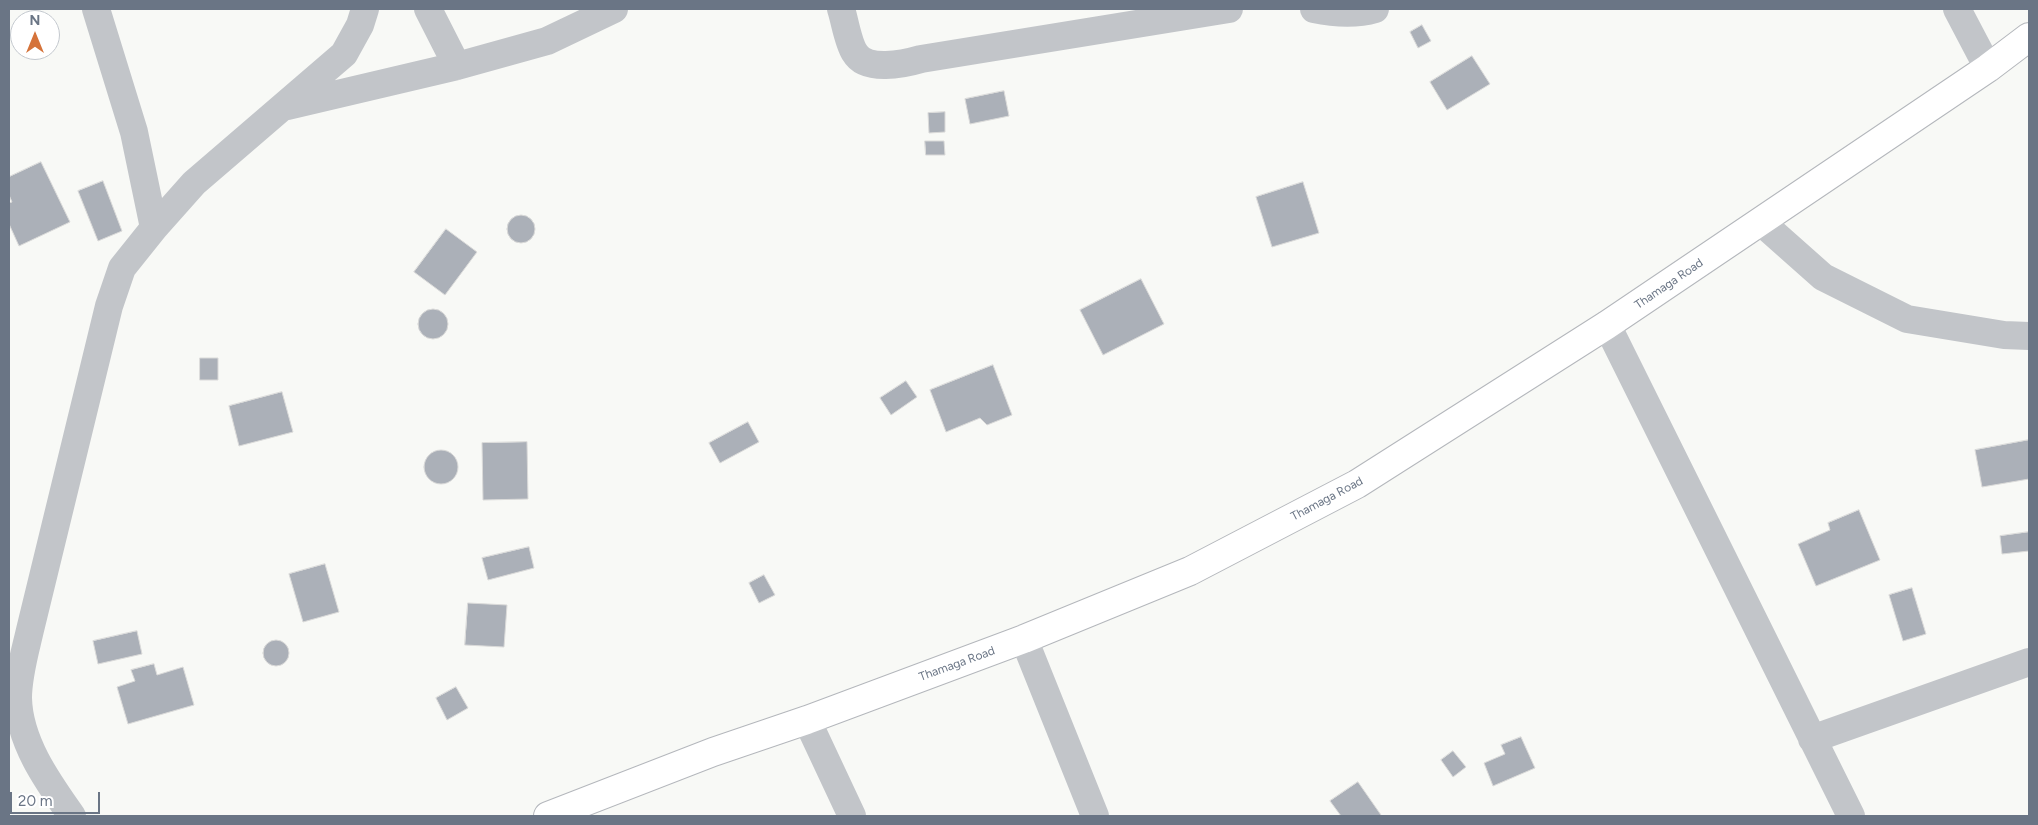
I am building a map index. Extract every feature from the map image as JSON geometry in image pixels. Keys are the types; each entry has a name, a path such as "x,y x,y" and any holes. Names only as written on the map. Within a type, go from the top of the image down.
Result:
{"main road":[{"name":"Thamaga Road","path":"548,816 713,752 807,720 1024,640 1190,571 1357,484 1607,325 1762,222 1988,68 2029,37"}],"street":[{"path":"96,9 134,132 154,228"},
{"path":"72,816 43,771 22,724 15,672 30,630 109,306 122,268 194,183 344,54 360,25 365,9"},
{"path":"428,9 457,66"},
{"path":"283,107 457,66 547,41 614,9"},
{"path":"841,9 855,54 866,62 877,65 902,64 1230,9"},
{"path":"1314,9 1331,13 1366,12 1375,9"},
{"path":"1957,9 1988,68"},
{"path":"1762,222 1823,277 1907,319 2004,335 2029,336"},
{"path":"1607,325 1851,816"},
{"path":"1024,640 1094,816"},
{"path":"1812,739 2029,662"},
{"path":"807,720 852,816"}],"building":[{"path":"1422,25 1431,41 1418,48 1410,32"},
{"path":"1472,56 1490,84 1447,110 1430,82"},
{"path":"1004,91 1009,116 970,124 965,99"},
{"path":"945,112 945,132 929,133 928,113"},
{"path":"925,141 944,141 945,155 926,155"},
{"path":"41,162 70,222 19,246 9,224 9,203 12,202 9,195 9,177"},
{"path":"103,181 122,231 98,241 78,191"},
{"path":"1303,182 1319,233 1272,247 1256,197"},
{"path":"521,215 531,219 535,229 531,239 521,243 511,239 507,229 511,219"},
{"path":"446,229 477,252 445,295 414,272"},
{"path":"1141,279 1164,324 1103,355 1080,310"},
{"path":"433,309 444,313 448,324 444,335 433,339 422,335 418,324 422,313"},
{"path":"200,358 218,358 218,380 200,380"},
{"path":"993,365 1012,415 987,425 980,418 946,432 930,390"},
{"path":"906,381 917,397 891,415 880,398"},
{"path":"282,392 293,432 239,446 229,406"},
{"path":"748,422 759,442 720,463 709,443"},
{"path":"2029,440 2029,479 1982,487 1975,450"},
{"path":"527,442 528,499 483,500 482,443"},
{"path":"441,450 448,451 453,455 457,460 457,474 453,479 448,483 441,484 434,483 429,479 425,474 424,467 425,460 429,455 434,451"},
{"path":"1859,510 1880,560 1816,586 1798,544 1830,530 1828,523"},
{"path":"2029,532 2029,551 2002,554 2000,536"},
{"path":"529,547 534,568 488,580 482,558"},
{"path":"325,564 339,612 303,622 289,574"},
{"path":"764,575 775,595 759,603 749,583"},
{"path":"1912,588 1926,634 1903,641 1889,595"},
{"path":"468,603 507,605 504,647 465,645"},
{"path":"137,631 142,654 98,664 93,641"},
{"path":"276,640 286,643 289,653 286,663 276,666 266,663 263,653 266,643"},
{"path":"154,664 157,675 183,667 194,705 128,724 117,687 135,681 131,670"},
{"path":"456,687 468,708 447,720 436,698"},
{"path":"1521,737 1535,768 1493,786 1484,763 1505,754 1501,745"},
{"path":"1453,751 1466,767 1453,777 1441,760"},
{"path":"1358,782 1381,815 1341,816 1330,801"}]}
